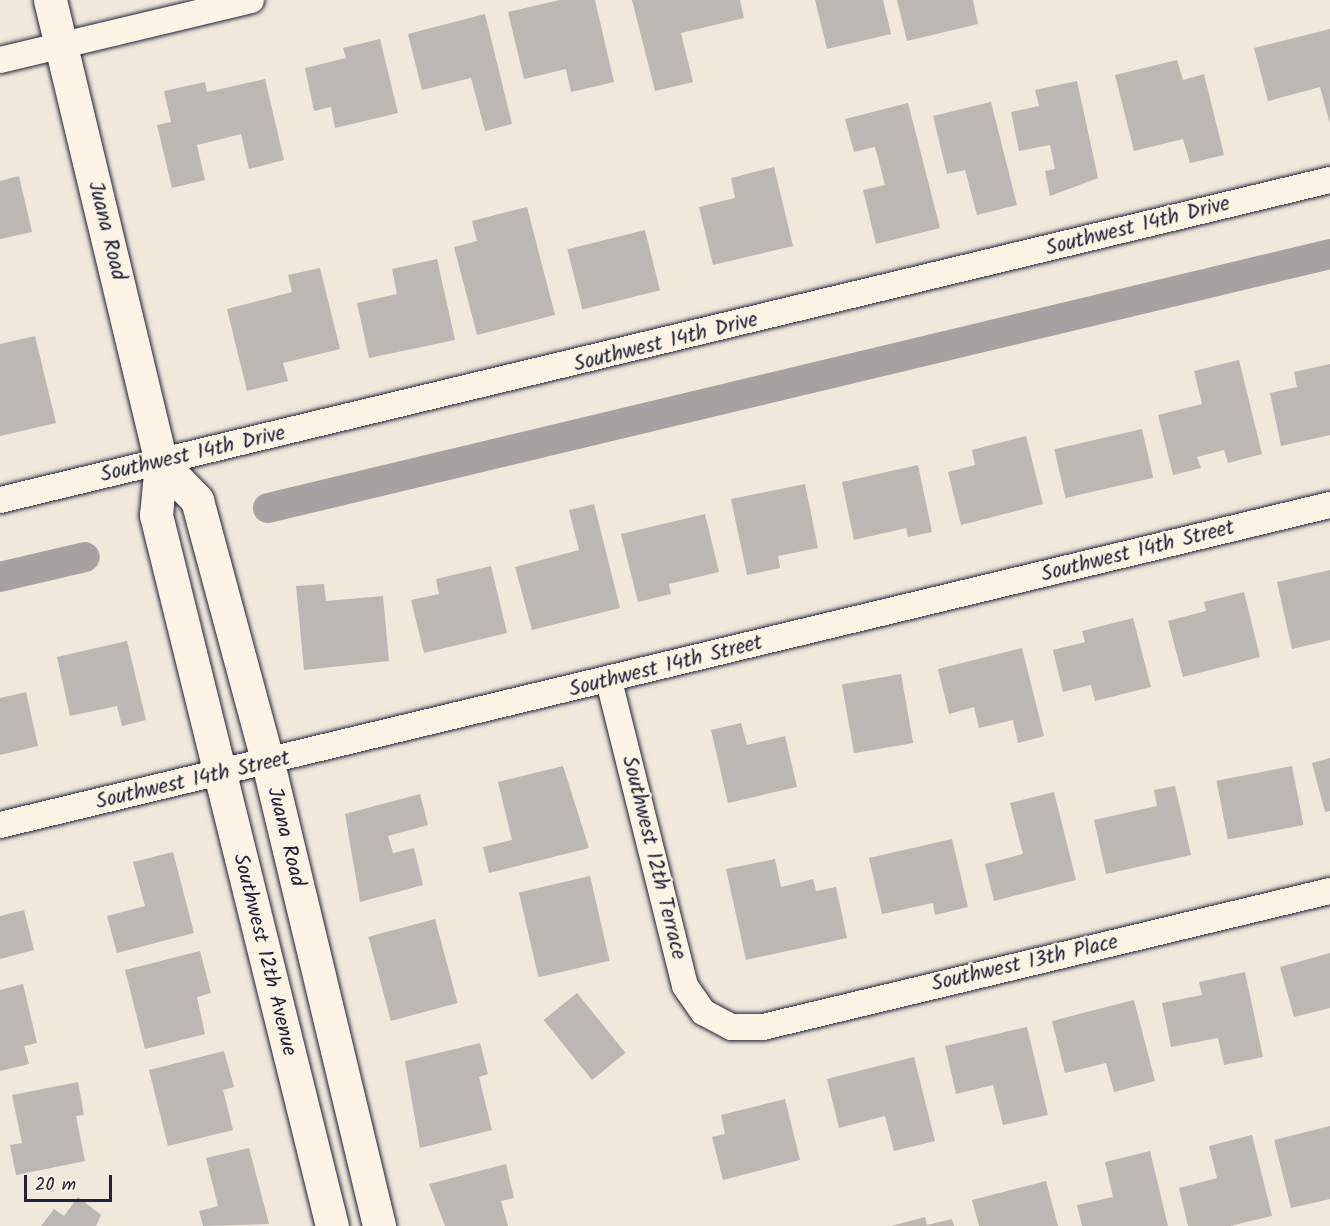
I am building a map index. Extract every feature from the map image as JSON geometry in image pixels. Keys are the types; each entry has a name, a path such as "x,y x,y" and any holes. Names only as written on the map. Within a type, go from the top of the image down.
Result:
{"street":[{"name":"Juana Road","path":"50,0 161,463 156,515 198,684"},
{"path":"0,60 250,0"},
{"name":"Southwest 14th Drive","path":"0,500 1330,180"},
{"name":"Juana Road","path":"161,463 197,500 268,763 379,1226"},
{"name":"Southwest 14th Street","path":"0,825 219,775 1330,505"},
{"name":"Southwest 12th Terrace","path":"609,681 685,986 703,1012 720,1021"},
{"name":"Southwest 12th Avenue","path":"198,684 332,1226"},
{"name":"Southwest 13th Place","path":"720,1021 731,1027 763,1027 1330,891"}],"building":[{"path":"560,0 595,0 614,82 571,92 566,69 524,79 508,12"},
{"path":"632,0 740,0 744,18 681,33 693,82 655,91"},
{"path":"815,0 883,0 891,34 827,49"},
{"path":"897,0 973,0 978,24 907,41"},
{"path":"485,14 512,124 485,131 471,78 422,90 408,34"},
{"path":"1330,29 1330,124 1320,87 1268,101 1254,48"},
{"path":"380,39 398,113 335,128 331,107 314,111 305,68 346,58 343,48"},
{"path":"1177,60 1183,80 1204,74 1224,155 1190,163 1183,139 1134,151 1115,75"},
{"path":"265,79 284,160 249,169 241,134 197,145 205,180 172,188 157,125 171,122 164,91 205,82 207,92"},
{"path":"1077,81 1098,178 1050,196 1045,171 1055,169 1050,145 1019,151 1011,112 1039,106 1035,90"},
{"path":"991,102 1017,205 977,215 965,170 947,174 933,116"},
{"path":"908,103 940,228 876,244 863,190 885,185 875,147 854,152 845,119"},
{"path":"774,167 793,246 713,265 699,207 735,198 731,178"},
{"path":"19,176 32,232 0,239 0,181"},
{"path":"527,207 555,315 477,335 454,247 477,241 472,221"},
{"path":"645,230 660,290 582,310 567,249"},
{"path":"437,259 455,340 369,358 357,303 397,294 392,269"},
{"path":"320,268 340,349 283,363 288,381 247,391 227,309 292,292 288,275"},
{"path":"35,336 56,423 0,436 0,344"},
{"path":"1239,360 1262,454 1228,463 1224,450 1197,457 1201,468 1173,475 1158,415 1202,404 1194,371"},
{"path":"1330,364 1330,435 1281,446 1270,393 1297,387 1294,372"},
{"path":"1142,429 1153,478 1066,498 1054,449"},
{"path":"1026,436 1043,504 961,525 948,472 975,465 972,450"},
{"path":"918,465 932,532 908,537 906,528 854,540 842,482"},
{"path":"805,484 818,548 778,556 780,568 747,575 731,499"},
{"path":"594,504 620,608 532,630 515,567 579,550 569,510"},
{"path":"705,514 719,572 669,584 671,594 638,602 621,534"},
{"path":"491,566 507,633 424,653 411,600 439,594 436,579"},
{"path":"1330,570 1330,640 1292,649 1277,582"},
{"path":"324,584 326,601 383,596 389,661 304,670 296,586"},
{"path":"1244,592 1260,657 1183,677 1168,621 1206,611 1204,602"},
{"path":"1133,618 1151,687 1095,701 1091,685 1063,692 1053,650 1085,642 1082,631"},
{"path":"127,641 146,720 122,726 117,706 70,716 57,657"},
{"path":"1022,648 1044,736 1018,743 1013,720 979,728 974,707 949,714 938,669"},
{"path":"901,674 913,743 854,753 842,684"},
{"path":"26,692 38,746 0,755 0,698"},
{"path":"741,723 747,745 785,736 797,787 728,803 711,730"},
{"path":"1330,758 1330,811 1325,812 1312,763"},
{"path":"563,766 589,848 489,873 483,847 512,840 498,782"},
{"path":"1292,766 1303,825 1228,840 1216,781"},
{"path":"1175,786 1191,855 1106,874 1094,820 1157,806 1154,790"},
{"path":"1054,792 1076,880 994,901 985,864 1023,854 1010,803"},
{"path":"420,794 428,825 388,836 393,853 414,848 423,885 360,902 345,814"},
{"path":"952,839 968,907 935,915 933,903 882,914 869,858"},
{"path":"173,852 194,933 117,953 107,916 145,906 133,862"},
{"path":"775,859 781,887 813,879 816,891 836,887 847,938 746,960 726,869"},
{"path":"590,876 610,961 538,977 519,892"},
{"path":"24,910 34,950 0,959 0,916"},
{"path":"435,919 458,1003 391,1021 368,937"},
{"path":"200,951 211,993 197,997 205,1034 145,1049 125,970"},
{"path":"1330,953 1330,1008 1294,1017 1280,967"},
{"path":"1245,972 1263,1057 1224,1065 1218,1038 1171,1047 1162,1003 1202,995 1199,982"},
{"path":"23,984 37,1043 24,1046 29,1064 0,1071 0,990"},
{"path":"577,993 625,1053 592,1080 544,1020"},
{"path":"1134,1000 1155,1081 1114,1092 1106,1063 1065,1073 1052,1021"},
{"path":"1027,1027 1048,1115 1003,1125 993,1085 956,1094 945,1046"},
{"path":"480,1043 488,1074 479,1077 492,1130 420,1148 405,1061"},
{"path":"224,1051 234,1087 223,1090 233,1130 168,1146 149,1070"},
{"path":"914,1057 935,1141 894,1151 885,1116 839,1128 827,1079"},
{"path":"78,1082 84,1115 76,1116 85,1161 16,1175 10,1145 22,1143 12,1095"},
{"path":"785,1099 800,1160 723,1180 712,1137 725,1134 721,1115"},
{"path":"1330,1126 1330,1199 1291,1208 1274,1140"},
{"path":"1252,1135 1272,1216 1230,1226 1188,1226 1179,1188 1217,1178 1209,1146"},
{"path":"249,1148 269,1224 203,1226 199,1211 218,1206 206,1158"},
{"path":"1150,1151 1168,1226 1082,1226 1077,1205 1113,1197 1105,1162"},
{"path":"506,1164 514,1198 501,1201 508,1226 445,1226 429,1184"},
{"path":"1046,1181 1058,1226 979,1226 972,1200"},
{"path":"78,1197 101,1215 96,1226 41,1226 54,1209 64,1216"},
{"path":"925,1217 927,1225 952,1219 954,1226 891,1226"}],"waterway":[{"path":"268,508 1330,254"},
{"path":"0,577 85,557"}]}
